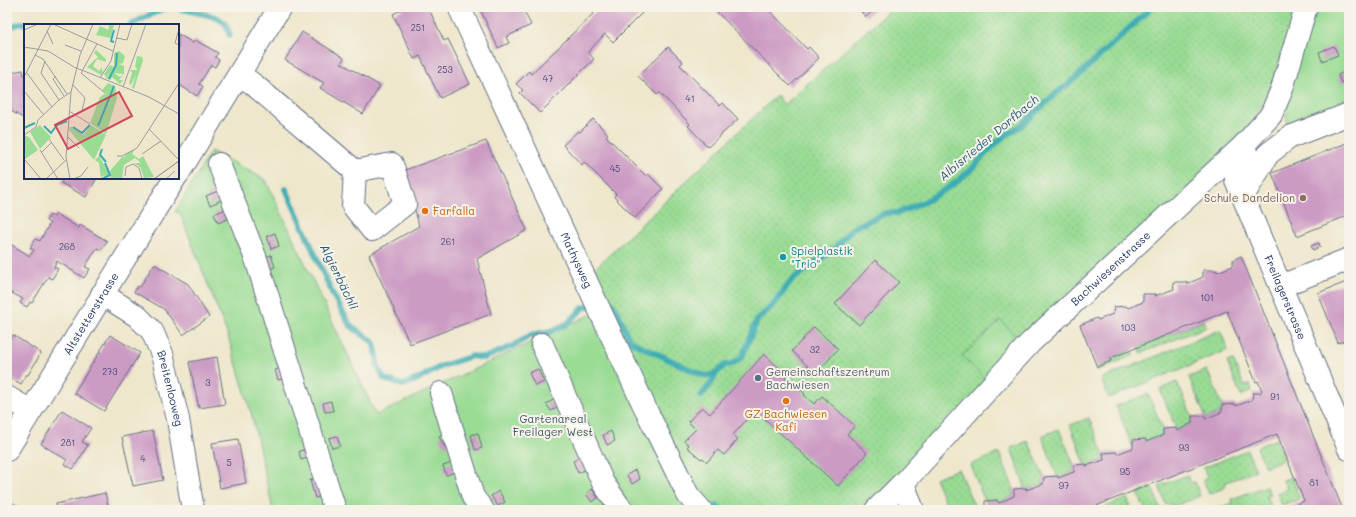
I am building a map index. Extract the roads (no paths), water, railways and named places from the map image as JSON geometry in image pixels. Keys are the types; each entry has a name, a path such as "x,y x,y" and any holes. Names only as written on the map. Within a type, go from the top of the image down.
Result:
{"street":[{"path":"179,172 240,75 280,7"},
{"name":"Mathysweg","path":"459,7 647,412 688,495 701,510"},
{"name":"Bachwiesenstrasse","path":"876,510 903,483 1030,344 1244,145 1271,115 1282,89 1306,7"},
{"path":"240,75 253,84 355,171"},
{"path":"1243,196 1268,154 1290,137 1349,114"},
{"name":"Freilagerstrasse","path":"1244,145 1247,156 1236,180 1349,449"},
{"path":"219,164 256,259 335,510"},
{"name":"Altstetterstrasse","path":"7,450 174,179"},
{"path":"1281,286 1349,259"},
{"name":"Breitenlooweg","path":"102,294 137,316 152,330 162,354 178,419 193,510"},
{"path":"542,344 603,483 622,510"},
{"path":"441,393 473,497 483,510"},
{"path":"7,397 31,411"},
{"path":"903,483 913,510"}],"waterway":[{"name":"Algierbächli","path":"132,24 162,9 174,7 216,17 225,23 230,35"},
{"name":"Albisrieder Dorfbach","path":"701,396 712,382 716,373 725,365 733,364 742,357 757,320 774,304 792,280 834,249 853,228 886,213 898,213 924,202 951,186 971,170 1003,137 1022,125 1054,95 1077,77 1152,7"},
{"name":"Algierbächli","path":"7,28 22,23 27,24"},
{"name":"Algierbächli","path":"286,189 333,295 350,325 373,342 377,355 377,365 384,379 403,385 442,366 472,356 484,358 513,346 531,335 551,331 567,324 583,308 590,306"},
{"name":"Algierbächli","path":"606,299 618,312 630,341 700,374 706,376 716,373"},
{"name":"Albisrieder Dorfbach","path":"717,506 720,510"}],"place":[{"name":"Schule Dandelion","path":"1303,198"},
{"name":"Farfalla","path":"425,211"},
{"name":"Spielplastik \"Trio\"","path":"783,257"},
{"name":"Gemeinschaftszentrum Bachwiesen","path":"758,378"},
{"name":"GZ Bachwiesen Kafi","path":"786,401"}],"park label":[{"name":"Gartenareal Freilager West","path":"553,425"}]}
